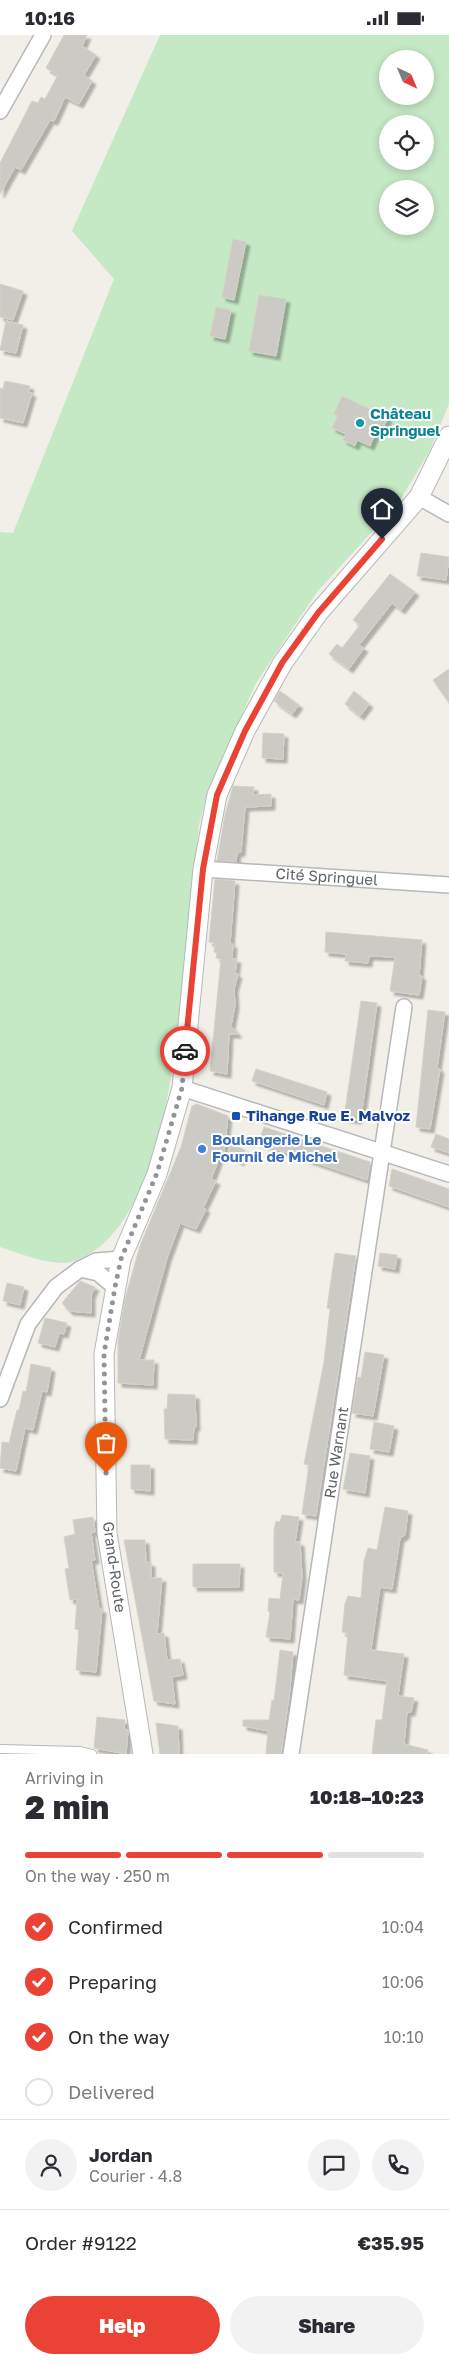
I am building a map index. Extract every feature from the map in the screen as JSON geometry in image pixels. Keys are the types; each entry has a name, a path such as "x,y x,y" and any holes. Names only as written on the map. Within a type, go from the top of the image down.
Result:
{"street":[{"path":"0,111 43,35"},
{"name":"Grand-Route","path":"144,1754 107,1533 104,1354 121,1259 157,1173 182,1088 203,869 217,795 245,731 282,663 318,613 419,497 449,435"},
{"path":"419,497 449,514"},
{"name":"Cité Springuel","path":"203,869 449,885"},
{"name":"Rue Warnant","path":"291,1754 404,1007"},
{"path":"182,1088 449,1174"},
{"path":"0,1399 28,1324 56,1287 80,1269 96,1261 121,1259"},
{"path":"80,1269 98,1273 115,1287"}],"lane":[{"path":"0,1749 80,1751 92,1754"}],"green space":[{"path":"160,35 449,35 449,404 429,452 399,502 317,592 256,683 208,790 199,825 177,1037 160,1129 147,1174 128,1213 104,1243 74,1261 57,1263 37,1259 0,1247 0,532 13,533 114,279 72,231"}],"building":[{"path":"64,35 87,35 82,46 96,55 84,75 92,81 79,104 65,97 54,121 50,120 21,170 15,167 0,194 0,163 32,101 38,103 41,97 45,99 58,75 46,68"},
{"path":"233,239 246,242 234,300 222,297"},
{"path":"0,284 23,291 13,320 0,317"},
{"path":"259,295 286,299 276,356 249,351"},
{"path":"216,307 231,310 225,339 210,336"},
{"path":"6,321 23,325 16,353 0,350"},
{"path":"5,381 30,386 28,392 32,393 23,423 0,418 0,388 3,389"},
{"name":"Château Springuel","path":"342,396 388,418 379,436 375,434 370,446 357,440 355,446 343,440 346,434 332,428 338,416 334,414"},
{"path":"421,553 449,557 446,580 417,576"},
{"path":"390,574 415,592 401,610 392,603 359,645 364,648 349,669 329,654 337,644 342,648 360,625 353,620"},
{"path":"449,669 449,703 433,680"},
{"path":"280,691 299,705 292,714 274,701"},
{"path":"354,691 369,704 360,716 345,704"},
{"path":"263,733 284,734 283,759 262,758"},
{"path":"233,786 254,787 253,795 271,794 271,806 245,807 241,852 237,853 236,862 217,861 225,815"},
{"path":"215,879 235,881 230,944 233,944 232,959 237,959 235,974 238,974 234,989 235,1005 231,1026 238,1034 229,1034 227,1074 210,1071 221,959 216,958 217,953 214,952 215,943 209,942"},
{"path":"326,932 422,940 419,976 422,976 419,995 390,991 395,957 369,956 368,963 345,961 346,954 325,952"},
{"path":"361,1001 377,1003 362,1110 357,1120 344,1118"},
{"path":"428,1010 445,1012 437,1068 440,1069 430,1129 416,1127"},
{"path":"256,1069 327,1092 324,1105 252,1081"},
{"path":"197,1104 228,1116 224,1152 222,1151 211,1179 216,1181 203,1208 206,1209 196,1229 180,1223 167,1258 139,1360 154,1360 153,1385 118,1383 118,1341 125,1299 140,1246 181,1147 192,1106"},
{"path":"264,1127 370,1162 367,1180 258,1143"},
{"path":"436,1134 449,1139 449,1153 431,1147"},
{"path":"231,1144 245,1150 240,1162 228,1154"},
{"path":"392,1169 449,1189 449,1207 389,1186"},
{"path":"335,1253 356,1256 316,1516 302,1514 309,1465 304,1464 324,1362 330,1309 327,1308"},
{"path":"380,1253 397,1255 395,1269 378,1266"},
{"path":"80,1281 95,1287 91,1295 91,1313 69,1311 62,1303"},
{"path":"7,1283 24,1287 20,1305 3,1301"},
{"path":"45,1318 67,1323 64,1334 59,1333 55,1347 38,1343"},
{"path":"365,1352 384,1355 373,1416 352,1413 358,1377 361,1378"},
{"path":"31,1364 51,1368 47,1392 42,1391 33,1430 25,1428 16,1471 0,1468 2,1442 9,1443 23,1391 26,1392"},
{"path":"168,1394 195,1395 196,1427 194,1427 193,1440 165,1439 164,1409 167,1409"},
{"path":"374,1422 394,1426 389,1452 370,1449"},
{"path":"350,1453 370,1456 365,1493 343,1489"},
{"path":"131,1465 150,1465 150,1491 131,1489"},
{"path":"385,1507 408,1511 405,1535 400,1538 392,1589 380,1587 371,1650 404,1654 398,1696 414,1698 411,1712 407,1712 404,1744 428,1750 427,1754 372,1754 376,1720 382,1720 387,1681 344,1675 348,1633 342,1632 345,1604 348,1596 361,1598 364,1561 368,1548 377,1550"},
{"path":"282,1515 299,1517 295,1542 300,1542 302,1577 299,1600 293,1599 290,1639 266,1637 270,1612 268,1611 269,1598 280,1599 283,1573 274,1572 274,1530 276,1521 280,1522"},
{"path":"93,1517 95,1532 91,1532 95,1560 91,1560 99,1609 102,1609 96,1672 76,1670 79,1630 75,1629 77,1599 70,1600 65,1569 69,1568 64,1537 75,1534 73,1520"},
{"path":"124,1540 145,1540 146,1562 151,1563 151,1578 162,1578 157,1634 164,1633 167,1660 180,1659 183,1675 172,1677 175,1704 154,1701"},
{"path":"193,1564 240,1564 239,1587 193,1587"},
{"path":"280,1650 293,1652 290,1689 281,1754 266,1754 268,1731 243,1726 243,1720 269,1720 272,1700 274,1701"},
{"path":"97,1717 125,1720 124,1729 128,1730 126,1754 94,1748"},
{"path":"156,1723 178,1726 179,1754 160,1754"}],"way so far":[{"path":"106,1473 104,1354 115,1287 121,1259 157,1173 182,1088 185,1051"}],"place":[{"name":"Château Springuel","path":"360,423"},
{"name":"Tihange Rue E. Malvoz","path":"236,1116"},
{"name":"Boulangerie Le Fournil de Michel","path":"202,1149"}],"route":[{"path":"185,1051 203,869 217,795 245,731 282,663 318,613 382,539"}]}
